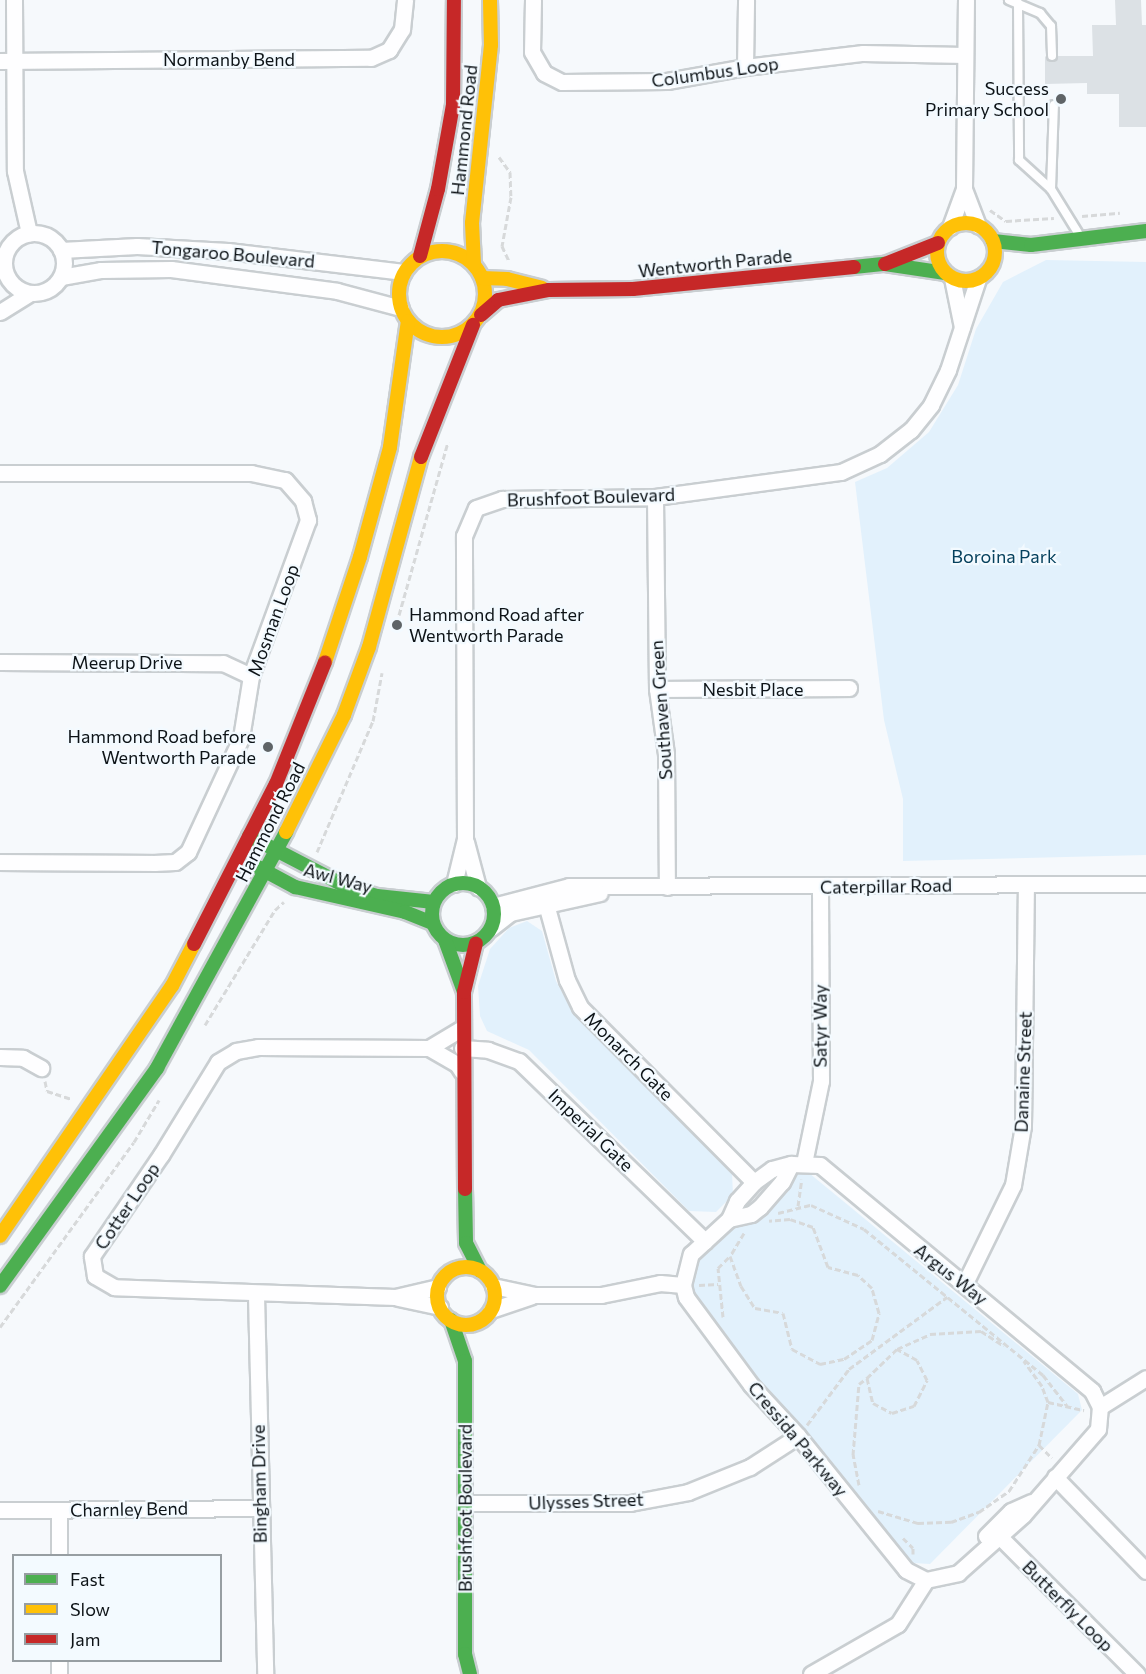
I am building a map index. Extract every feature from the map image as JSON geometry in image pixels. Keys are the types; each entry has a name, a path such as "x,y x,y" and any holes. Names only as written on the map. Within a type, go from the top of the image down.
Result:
{"main road":[{"name":"Hammond Road","path":"0,1236 172,986 276,784 317,685 360,557 390,447 404,314 398,293 404,272 420,256 438,189 453,105 454,0"},
{"name":"Hammond Road","path":"0,1286 157,1068 266,870 344,715 369,647 422,452 477,320 485,294 482,278 474,264 472,223 490,56 490,0"},
{"path":"994,262 993,241 978,225 959,224 950,228 938,243 937,259 948,276 978,279 994,262 1031,245"},
{"path":"993,241 1031,245 1080,237 1146,231"},
{"name":"Wentworth Parade","path":"477,320 498,300 549,290 633,289 885,264 938,243"},
{"path":"420,256 443,250 459,253 474,264"},
{"name":"Wentworth Parade","path":"885,264 948,276"},
{"name":"Wentworth Parade","path":"482,278 515,280 549,290"},
{"path":"404,314 425,334 440,337 455,335 477,320"},
{"name":"Awl Way","path":"249,836 347,887 377,896 434,902"},
{"name":"Awl Way","path":"239,857 295,887 405,912 432,923"},
{"path":"464,992 445,940 432,923 434,902 454,884 478,887 493,906 491,928 476,943 464,992 462,1028 466,1243 480,1271 493,1286 486,1315 466,1324 451,1320 440,1307 438,1287 450,1272 466,1243"},
{"path":"445,940 460,946 476,943"},
{"path":"450,1272 464,1267 480,1271"},
{"name":"Brushfoot Boulevard","path":"465,1361 486,1315"},
{"name":"Brushfoot Boulevard","path":"451,1320 465,1361 465,1654 470,1674"},
{"name":"Brushfoot Boulevard","path":"457,1674 465,1654"}],"street":[{"path":"15,0 7,61 15,171 29,234"},
{"name":"Normanby Bend","path":"7,61 371,58 389,50 402,29 405,0"},
{"name":"Columbus Loop","path":"533,0 532,52 544,73 562,82 667,81 746,67 863,53 965,55"},
{"path":"746,0 746,67"},
{"path":"950,228 964,189 966,0"},
{"path":"964,189 978,225"},
{"path":"0,312 30,293 48,290 61,277 61,250 48,237 29,234 8,248 3,279 30,293"},
{"name":"Tongaroo Boulevard","path":"61,250 137,246 228,251 404,272"},
{"name":"Tongaroo Boulevard","path":"61,277 101,270 182,270 337,291 404,314"},
{"path":"948,276 963,327"},
{"name":"Brushfoot Boulevard","path":"454,884 465,839 464,536 476,508 502,499 655,497 841,472 880,454 911,430 931,405 948,370 978,279"},
{"name":"Mosman Loop","path":"0,473 251,473 285,480 303,501 308,520 250,676 241,738 188,852 175,862 0,862"},
{"name":"Southaven Green","path":"655,497 657,689 666,754 667,887"},
{"name":"Meerup Drive","path":"0,662 223,663 250,676"},
{"name":"Nesbit Place","path":"657,689 849,688"},
{"name":"Brushfoot Boulevard","path":"465,839 478,887"},
{"name":"Caterpillar Road","path":"493,906 569,886 820,887 1146,884"},
{"name":"Danaine Street","path":"965,1283 1013,1185 1023,1126 1026,885"},
{"name":"Caterpillar Road","path":"491,928 510,913 627,887"},
{"name":"Satyr Way","path":"797,1163 821,1081 820,887"},
{"name":"Monarch Gate","path":"546,904 567,980 580,1007 754,1182"},
{"path":"429,1048 462,1028"},
{"name":"Cotter Loop","path":"438,1287 395,1296 256,1295 114,1287 95,1276 92,1256 161,1155 218,1062 236,1051 258,1047 429,1048 457,1064 462,1072"},
{"name":"Imperial Gate","path":"462,1048 488,1050 519,1061 705,1241"},
{"path":"0,1058 23,1058 41,1068"},
{"path":"493,1286 535,1295 601,1295 660,1283 683,1285 691,1254 729,1219 737,1200 754,1182 772,1169 797,1163"},
{"path":"729,1219 751,1214 760,1207 797,1163"},
{"name":"Argus Way","path":"797,1163 820,1165 889,1226 965,1283 1092,1390 1100,1410"},
{"name":"Cressida Parkway","path":"683,1285 687,1297 751,1384 798,1436 906,1570 926,1580"},
{"name":"Bingham Drive","path":"256,1295 259,1508 265,1674"},
{"path":"486,1315 535,1295"},
{"name":"Cotter Loop","path":"395,1296 440,1307"},
{"path":"811,1674 898,1624 926,1580 958,1573 1000,1537 1098,1429 1100,1410 1146,1378"},
{"name":"Ulysses Street","path":"466,1503 630,1503 688,1492 750,1467 798,1436"},
{"path":"1055,1477 1146,1571"},
{"path":"943,1577 1011,1511 1033,1501"},
{"name":"Charnley Bend","path":"0,1509 259,1508"},
{"path":"59,1510 59,1554"},
{"name":"Butterfly Loop","path":"1000,1537 1137,1674"}],"lane":[{"path":"1009,0 1040,12 1051,26 1052,56"},
{"path":"1018,3 1019,160 1051,189 1080,237"},
{"path":"1051,189 1054,105"}],"path":[{"path":"498,154 510,172 511,197 502,246 515,273 515,280"},
{"path":"41,1068 47,1091 77,1101"},
{"path":"797,1163 798,1206"},
{"path":"752,1228 743,1234 730,1256 741,1286 755,1308 783,1313 792,1349 820,1364 844,1359 872,1340 879,1313 872,1288 858,1275 828,1267 813,1227 790,1219 761,1222 788,1207 811,1204 864,1229 1043,1375 1067,1406"},
{"path":"798,1436 849,1369 965,1283"},
{"path":"862,1492 853,1455 853,1427 859,1384 897,1349 930,1334 981,1332 1020,1356 1042,1386 1048,1402 1039,1445 1009,1491 979,1512 951,1522 918,1523 877,1510"},
{"path":"867,1378 873,1402 882,1408 892,1413 914,1406 927,1380 917,1360 897,1349"},
{"path":"1048,1402 1100,1410"}],"green space":[{"name":"Boroina Park","path":"1046,260 1146,262 1146,855 903,861 903,799 884,720 855,482 887,468 929,432 958,385 976,329 1003,282"},
{"path":"527,921 542,931 556,981 571,1009 732,1173 733,1195 716,1212 689,1211 529,1050 487,1031 480,1016 478,986 490,949 509,928"},
{"path":"809,1173 1078,1394 1082,1410 930,1564 913,1563 843,1484 709,1318 689,1284 689,1271 783,1174"}],"building":[{"path":"1115,0 1141,0 1142,25 1146,25 1146,127 1119,127 1119,94 1087,94 1087,83 1045,84 1045,56 1052,62 1058,56 1093,56 1092,25 1116,25"}],"traffic: fast":[{"path":"993,241 1031,245 1146,231"},
{"path":"854,267 885,264 945,273"},
{"path":"0,1286 157,1068 286,832"},
{"path":"249,836 347,887 377,896 434,902"},
{"path":"254,865 295,887 405,912 432,923"},
{"path":"457,883 469,883 485,892 492,902 494,914 492,926 485,936 469,945 457,945 446,940 437,931 432,920 432,908 437,897 446,888 457,883"},
{"path":"445,940 464,992"},
{"path":"465,1189 466,1243 480,1271"},
{"path":"451,1320 465,1361 465,1654 470,1674"}],"traffic: slow":[{"path":"474,264 472,223 491,45 490,0"},
{"path":"960,223 972,223 987,231 995,246 995,252 995,258 987,273 972,281 960,281 945,273 937,258 937,246 945,231 960,223"},
{"path":"442,251 466,258 478,270 485,294 478,318 466,330 442,337 418,330 406,318 399,294 406,270 418,258 442,251"},
{"path":"482,278 507,279 542,288"},
{"path":"325,662 360,557 390,447 408,321"},
{"path":"286,832 344,715 369,647 421,457"},
{"path":"0,1236 172,986 194,944"},
{"path":"466,1267 482,1272 490,1280 495,1296 490,1312 482,1320 466,1325 450,1320 442,1312 437,1296 442,1280 450,1272 466,1267"}],"traffic: jam":[{"path":"420,256 438,189 453,105 454,0"},
{"path":"885,264 938,243"},
{"path":"481,315 498,300 549,290 633,289 854,267"},
{"path":"421,457 473,325"},
{"path":"194,944 276,784 325,662"},
{"path":"465,1189 464,992 476,943"}],"place":[{"name":"Success Primary School","path":"1061,99"},
{"name":"Hammond Road after Wentworth Parade","path":"397,625"},
{"name":"Hammond Road before Wentworth Parade","path":"268,747"}]}
